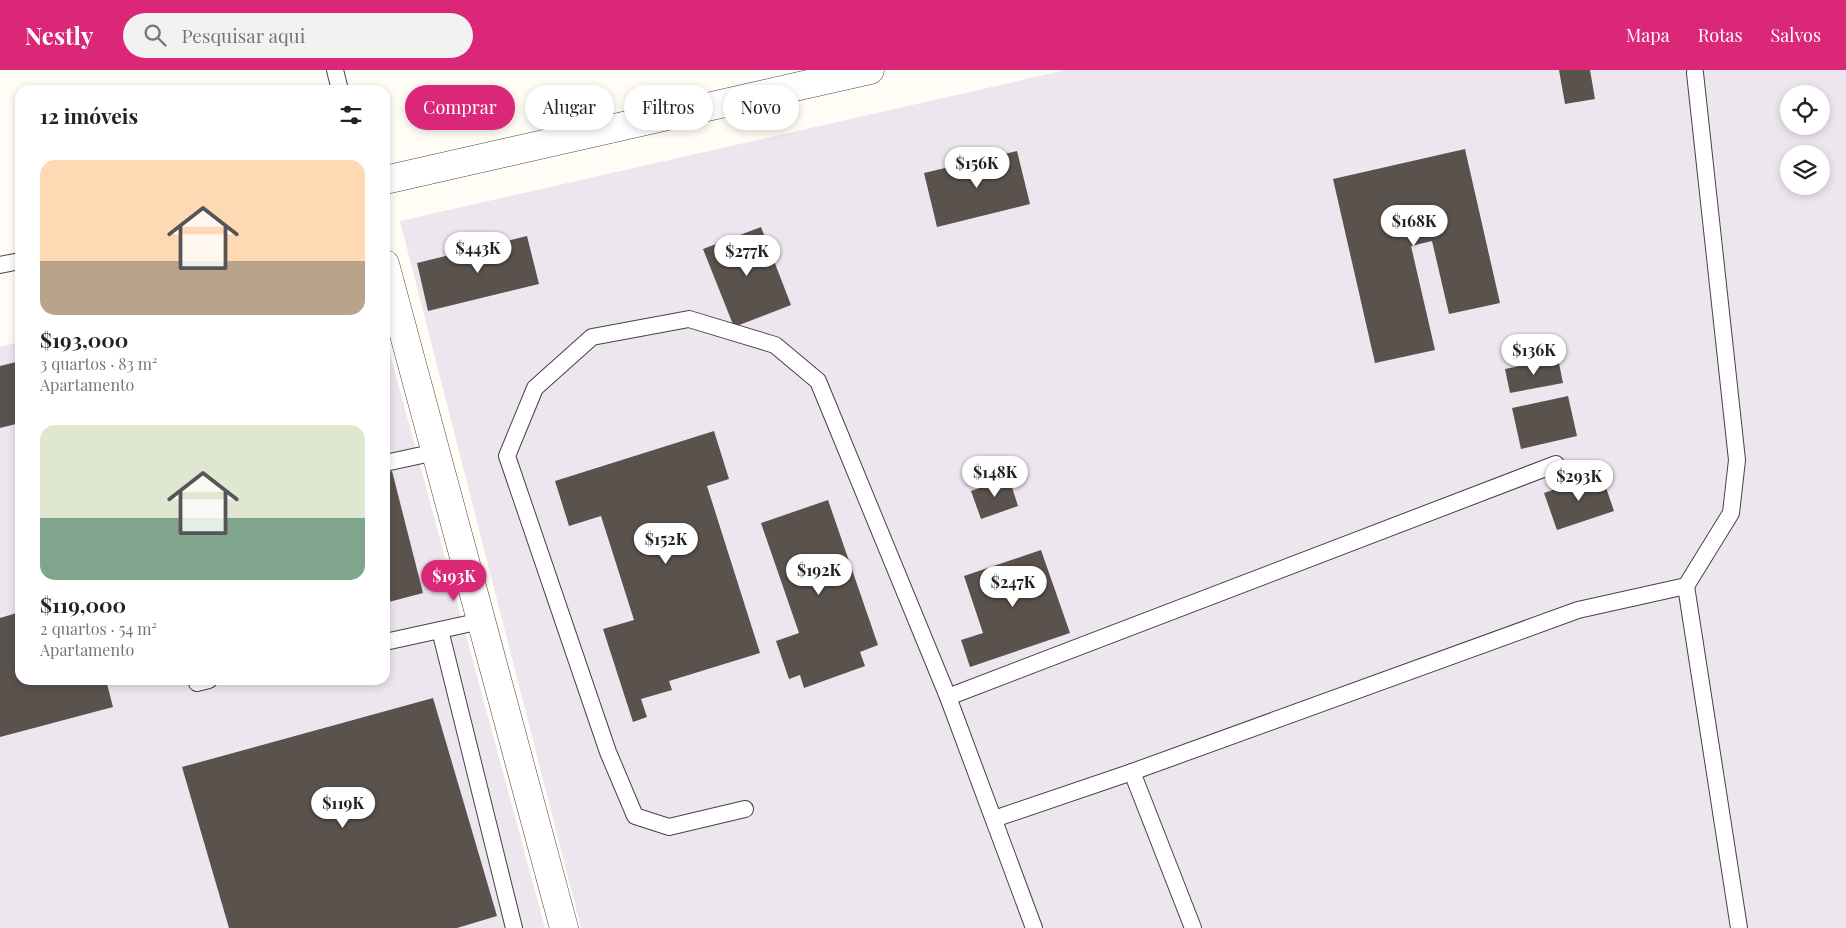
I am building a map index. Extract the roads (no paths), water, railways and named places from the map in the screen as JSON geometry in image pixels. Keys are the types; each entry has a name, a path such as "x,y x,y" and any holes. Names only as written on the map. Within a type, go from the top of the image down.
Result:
{"street":[{"path":"390,179 870,70"},
{"path":"390,282 564,928"}],"lane":[{"path":"335,70 339,85"},
{"path":"1695,73 1737,460 1730,513 1686,586 1740,928"},
{"path":"0,265 15,262"},
{"path":"745,809 669,827 635,816 608,752 507,456 535,388 592,337 689,319 775,345 818,381 948,697 1034,928"},
{"path":"390,462 436,452"},
{"path":"948,697 1556,464"},
{"path":"994,819 1132,772 1578,610 1686,586"},
{"path":"390,641 481,621"},
{"path":"440,630 514,928"},
{"path":"1132,772 1193,928"}]}
